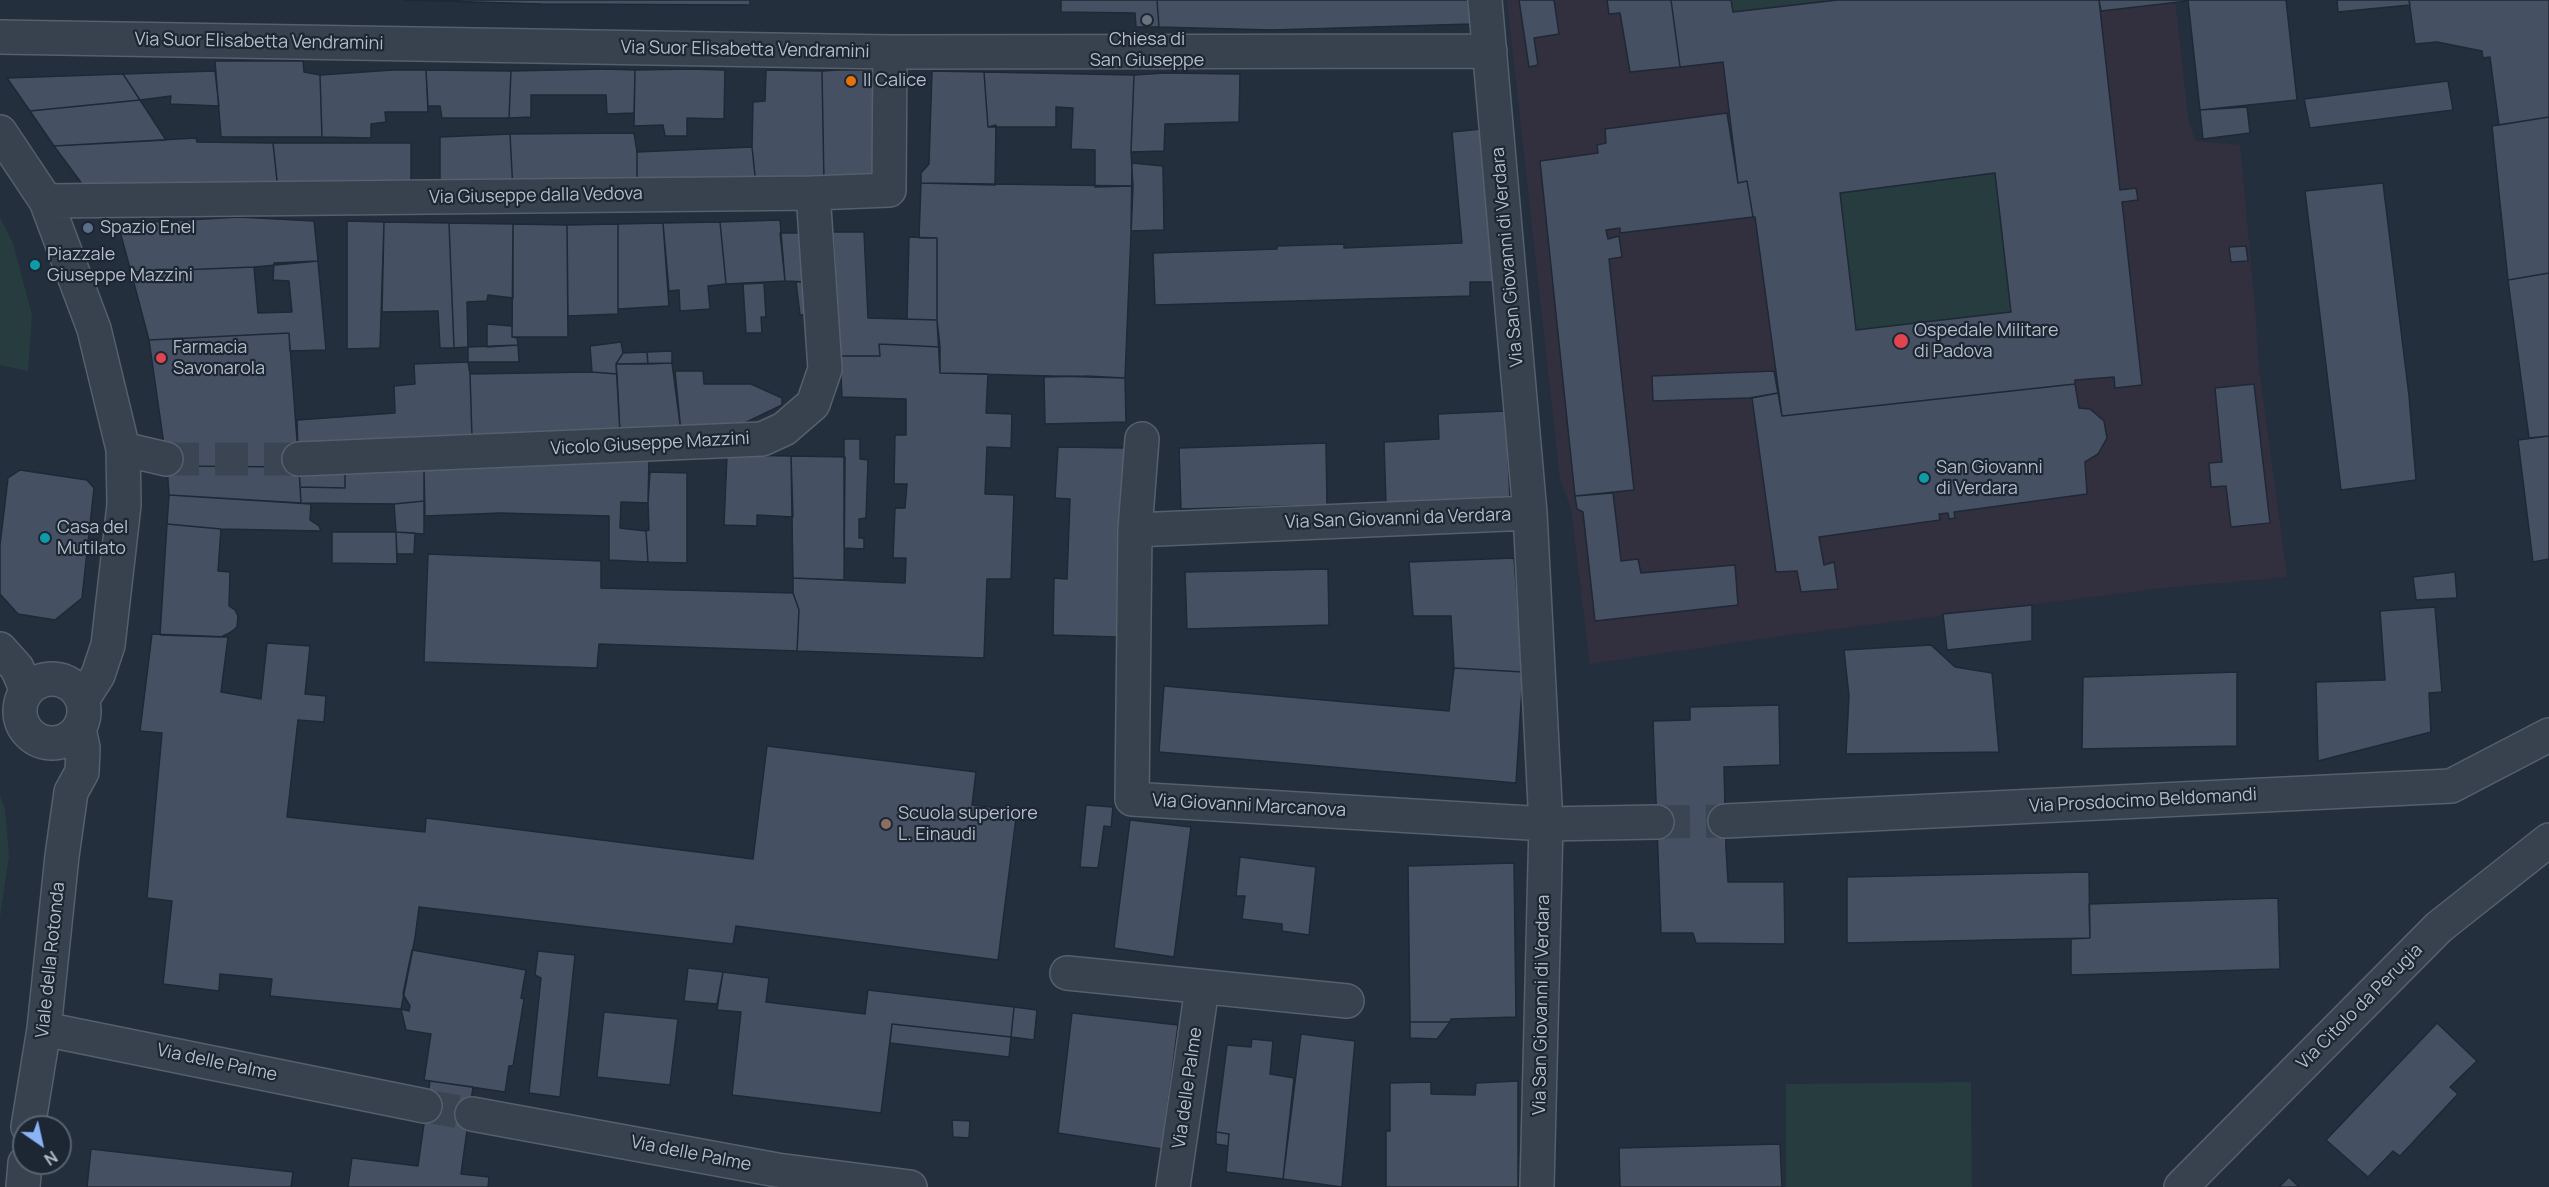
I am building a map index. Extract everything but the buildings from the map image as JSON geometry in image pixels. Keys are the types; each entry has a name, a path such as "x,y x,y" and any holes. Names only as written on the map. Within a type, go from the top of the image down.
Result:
{"street":[{"name":"Via San Giovanni di Verdara","path":"1485,0 1530,513"},
{"name":"Via Suor Elisabetta Vendramini","path":"0,37 891,52 1490,51"},
{"name":"Via Giuseppe dalla Vedova","path":"46,201 813,193 889,190 891,52"},
{"path":"0,132 46,201 94,329 123,449 124,505 108,645 98,675 70,738 56,743 42,742 31,736 20,715 26,696 17,668 0,649"},
{"name":"Vicolo Giuseppe Mazzini","path":"298,459 762,439 784,429 800,418 813,404 825,369 813,193"},
{"name":"Via Giovanni Marcanova","path":"1142,439 1135,530 1132,799 1546,824"},
{"path":"123,449 166,459"},
{"name":"Via San Giovanni da Verdara","path":"1135,530 1530,513 1546,824"},
{"path":"26,696 80,668 108,645"},
{"path":"26,696 72,686 81,714"},
{"name":"Viale della Rotonda","path":"30,1115 44,1029 71,792 82,772 81,714"},
{"name":"Via Prosdocimo Beldomandi","path":"1725,821 2451,786 2549,735"},
{"path":"42,742 62,771 71,792"},
{"path":"1546,824 1657,822"},
{"name":"Via San Giovanni di Verdara","path":"1537,1187 1546,824"},
{"name":"Via Citolo da Perugia","path":"2181,1187 2439,927 2549,840"},
{"path":"1067,972 1202,988 1347,1001"},
{"name":"Via delle Palme","path":"1173,1187 1202,988"},
{"name":"Via delle Palme","path":"44,1029 425,1106"},
{"name":"Via delle Palme","path":"472,1114 777,1170 910,1187"}],"shaded area":[{"name":"Ospedale Militare di Padova","path":"1507,0 2175,0 2188,117 2195,141 2240,145 2258,362 2287,577 2162,588 1779,636 1590,664 1571,508 1560,479"}],"green space":[{"path":"1731,0 1838,0 1733,12"},
{"path":"1995,173 2011,312 1856,330 1840,193"},
{"path":"0,218 13,243 32,315 28,371 0,365"},
{"path":"0,796 5,808 9,856 0,917"},
{"path":"1971,1082 1972,1187 1786,1187 1786,1084"}],"tunnel":[{"path":"166,459 299,459"},
{"path":"1657,822 1725,821"},
{"path":"425,1106 472,1114"}],"place":[{"name":"Chiesa di San Giuseppe","path":"1147,20"},
{"name":"Il Calice","path":"851,81"},
{"name":"Spazio Enel","path":"88,228"},
{"name":"Piazzale Giuseppe Mazzini","path":"35,265"},
{"name":"Ospedale Militare di Padova","path":"1901,341"},
{"name":"Farmacia Savonarola","path":"161,358"},
{"name":"San Giovanni di Verdara","path":"1924,478"},
{"name":"Casa del Mutilato","path":"45,538"},
{"name":"Scuola superiore L. Einaudi","path":"886,824"}]}
